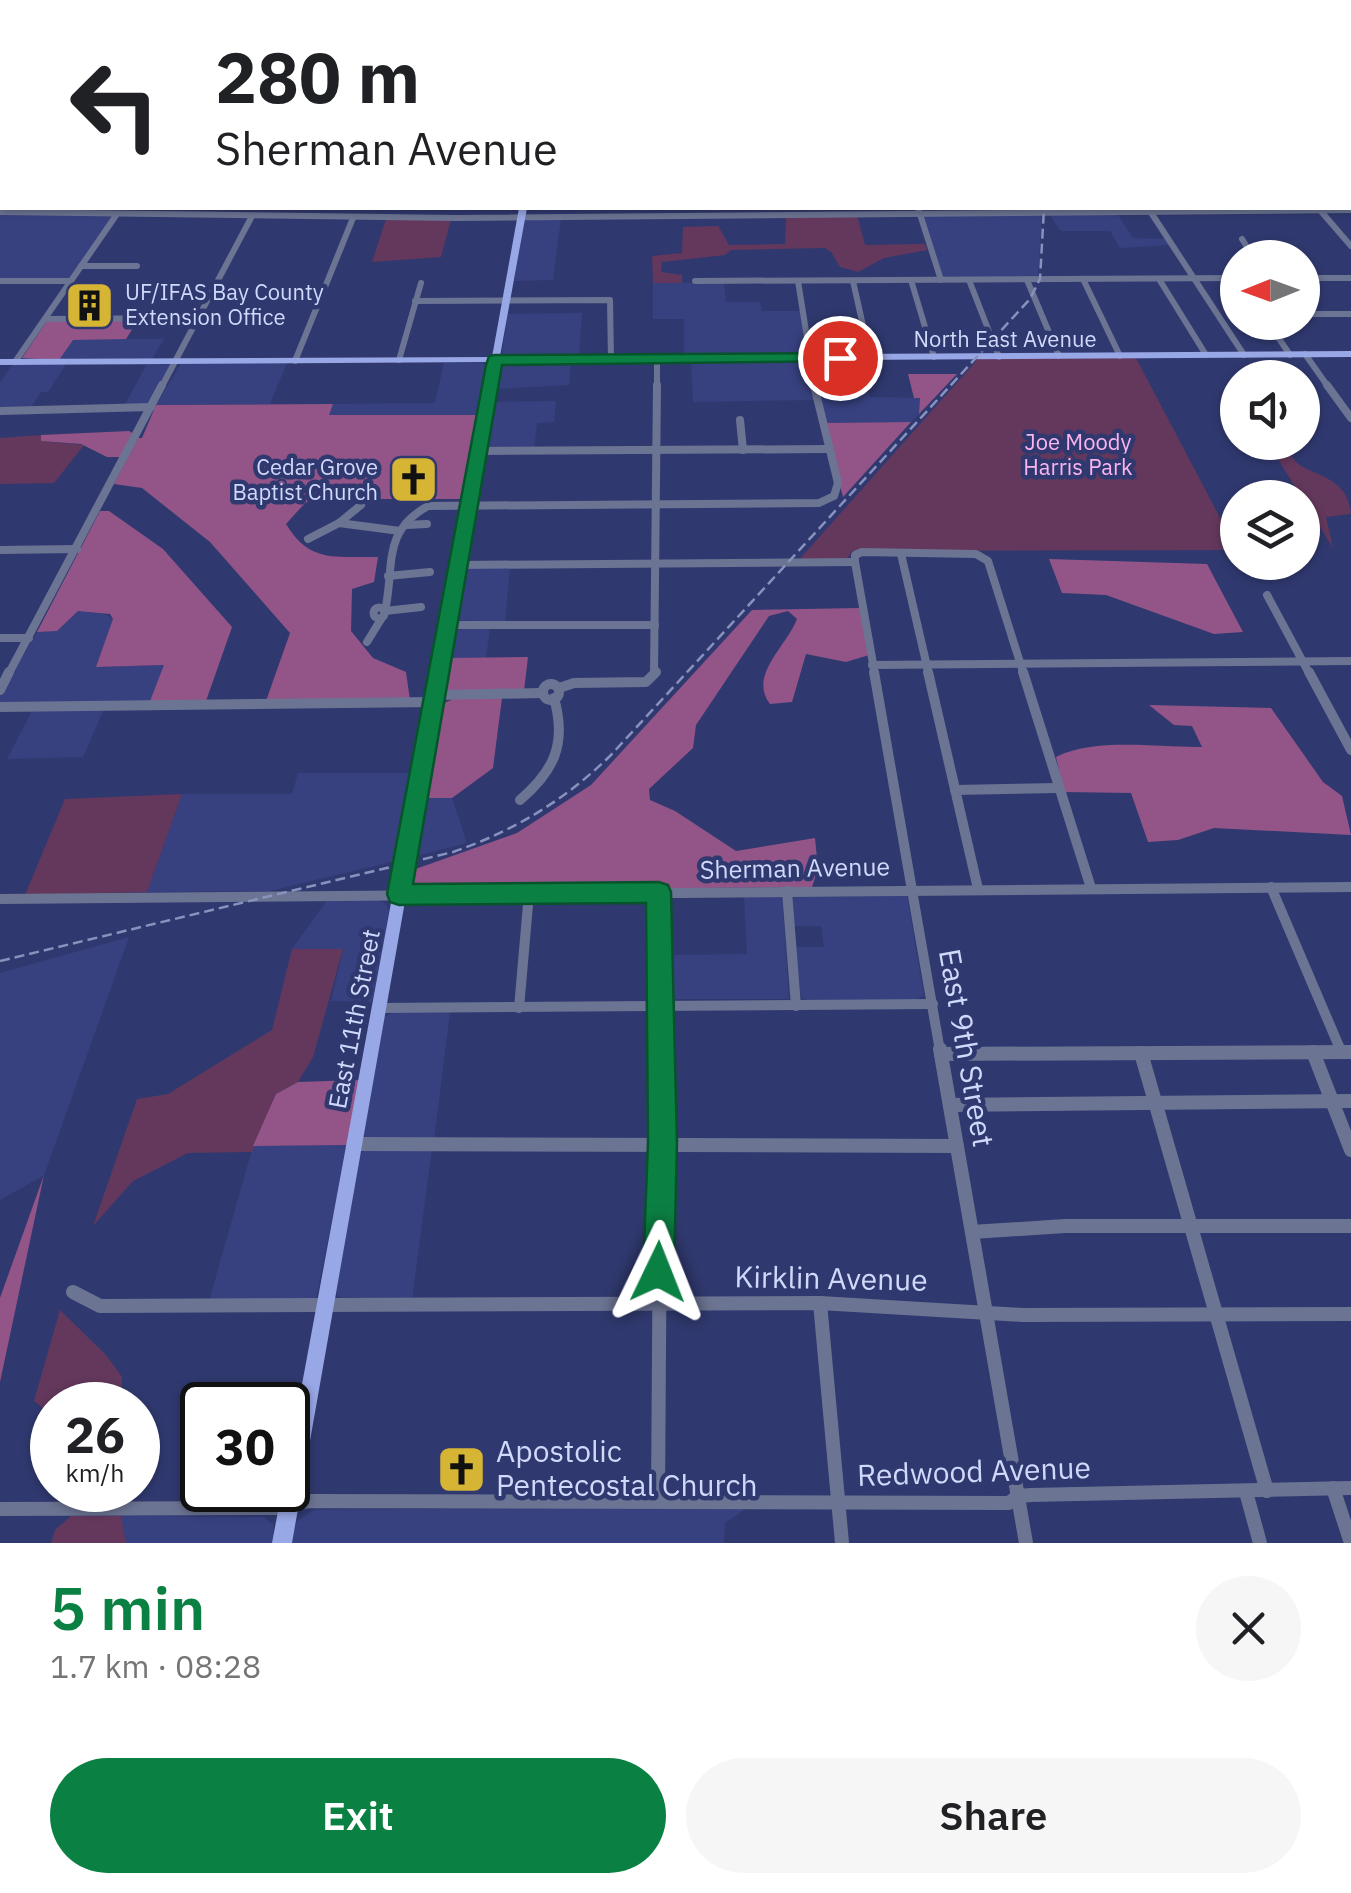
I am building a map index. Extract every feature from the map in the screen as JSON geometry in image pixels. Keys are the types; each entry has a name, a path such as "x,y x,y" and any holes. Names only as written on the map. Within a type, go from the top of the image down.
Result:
{"main road":[{"name":"East 11th Street","path":"310,1386 522,212"},
{"name":"North East Avenue","path":"0,362 1351,354"},
{"name":"East 11th Street","path":"282,1543 288,1512"}],"street":[{"path":"0,212 87,210 117,214 152,211 217,216 456,218 522,212 590,217 754,212 1183,210"},
{"path":"217,216 221,210"},
{"path":"456,218 458,210"},
{"path":"590,217 591,210"},
{"path":"1321,210 1351,246"},
{"path":"918,211 940,280"},
{"path":"1150,211 1244,355"},
{"path":"14,362 117,214"},
{"path":"0,690 251,216"},
{"path":"296,360 353,218"},
{"path":"81,266 137,266"},
{"path":"1320,278 1351,278"},
{"path":"1083,279 1120,356"},
{"path":"1159,279 1206,355"},
{"path":"696,282 1220,279"},
{"path":"911,280 934,357"},
{"path":"969,280 998,356"},
{"path":"1027,280 1059,356"},
{"path":"0,281 71,281"},
{"path":"367,642 384,614 391,546 414,515 470,506 830,500 838,492 798,281"},
{"path":"853,281 870,357"},
{"path":"399,360 421,283"},
{"path":"415,301 610,300 611,359"},
{"path":"1320,314 1351,314"},
{"path":"45,320 199,318"},
{"path":"1280,340 1290,354"},
{"path":"1305,354 1351,418"},
{"path":"556,693 574,684 651,680 656,672 657,359"},
{"path":"1336,399 1351,398"},
{"path":"0,411 151,407"},
{"path":"740,420 742,450"},
{"path":"480,451 828,449"},
{"path":"308,539 339,523 361,505"},
{"path":"339,523 402,528 428,524"},
{"path":"0,550 76,550"},
{"path":"460,565 855,562 855,555 860,552 982,556 990,565 1090,888"},
{"path":"902,554 978,890"},
{"name":"East 9th Street","path":"855,562 1026,1543"},
{"path":"388,576 430,572"},
{"path":"1266,595 1351,750"},
{"path":"384,614 421,607"},
{"path":"449,625 655,625"},
{"path":"0,638 29,638"},
{"path":"872,665 1351,662"},
{"path":"0,707 436,699 542,693 549,685 556,693 558,710 554,762 544,778 520,800"},
{"path":"955,790 1058,788"},
{"path":"941,1054 1346,1052 1272,887"},
{"name":"Sherman Avenue","path":"0,898 1351,887"},
{"path":"787,891 796,1006"},
{"path":"658,1499 657,1304 662,1142 659,892"},
{"path":"519,1008 529,893"},
{"path":"378,1008 933,1004"},
{"path":"1313,1052 1351,1150"},
{"path":"1140,1053 1267,1491"},
{"path":"950,1105 1351,1100"},
{"path":"354,1144 662,1142 957,1146"},
{"path":"972,1232 1064,1226 1194,1229 1351,1226"},
{"name":"Kirklin Avenue","path":"73,1292 100,1306 820,1303 1023,1314 1351,1314"},
{"path":"820,1303 842,1543"},
{"path":"1332,1488 1351,1543"},
{"name":"Redwood Avenue","path":"310,1501 658,1499 779,1500 839,1505 1009,1504 1018,1496 1351,1488"},
{"path":"1246,1492 1260,1543"},
{"name":"Redwood Avenue","path":"0,1509 180,1507"}],"shaded area":[{"path":"1116,212 1133,238 1166,239 1170,245 1120,248 1110,231 1061,231 1048,213"},
{"path":"0,213 113,216 70,278 0,280"},
{"path":"1042,213 1038,278 941,279 921,215"},
{"path":"561,218 553,280 514,281 524,221"},
{"path":"724,282 726,302 760,302 762,311 801,311 806,352 684,356 684,319 653,319 653,283"},
{"path":"582,313 579,356 502,353 508,314"},
{"path":"138,320 126,339 73,340 59,360 22,358 47,321"},
{"path":"45,323 127,339 164,339 152,359 26,360"},
{"path":"691,360 805,361 814,400 693,402"},
{"path":"857,360 870,397 920,398 919,414 911,422 824,423 813,361"},
{"path":"571,362 569,385 496,389 499,369 504,364"},
{"path":"287,363 270,404 156,405 181,364"},
{"path":"444,363 482,363 488,367 481,415 328,415 333,404 435,403"},
{"path":"13,364 66,364 48,392 41,392 30,409 0,409 0,382"},
{"path":"147,364 170,365 151,404 124,406"},
{"path":"908,374 957,374 919,414 920,398 914,398"},
{"path":"556,401 554,422 537,423 534,449 485,448 493,402"},
{"path":"333,404 329,415 481,415 467,499 348,499 327,494 305,503 286,524 295,537 315,552 337,557 378,557 374,582 352,589 351,631 373,658 406,672 410,700 266,701 290,633 210,542 142,488 114,484 138,438 142,438 156,405"},
{"path":"911,422 843,497 824,423"},
{"path":"129,431 134,434 121,457 107,457 81,444 41,441 41,435"},
{"path":"100,511 109,511 163,549 232,627 206,701 150,701 164,665 96,667 113,619 110,614 78,611 57,631 37,632"},
{"path":"1049,559 1207,564 1243,632 1214,634 1106,595 1062,593"},
{"path":"510,567 505,622 455,620 464,569"},
{"path":"860,608 869,655 846,662 806,654 792,702 770,704 764,693 766,671 797,619 788,611 769,616 696,725 693,748 649,789 650,800 675,811 736,851 815,838 818,869 812,887 428,890 413,884 410,871 517,833 591,785 752,610"},
{"path":"78,611 99,611 113,619 97,667 165,665 150,701 0,704 0,697 37,632 57,631"},
{"path":"490,627 486,658 448,658 454,630"},
{"path":"528,657 524,691 449,692 444,685 448,658"},
{"path":"502,698 493,768 452,798 424,798 440,705 453,699"},
{"path":"1149,705 1271,708 1323,782 1342,796 1351,835 1214,828 1178,840 1148,842 1131,793 1064,792 1056,757 1072,751 1108,745 1202,747 1192,726 1174,725"},
{"path":"33,709 104,709 83,757 7,759"},
{"path":"298,773 416,773 400,860 269,891 147,892 182,794 292,794"},
{"path":"424,798 452,798 467,843 413,857"},
{"path":"744,895 782,896 789,999 666,999 664,955 747,954"},
{"path":"907,896 924,996 914,1000 801,997 795,947 824,947 821,926 793,926 793,897"},
{"path":"377,899 386,904 389,912 372,1002 331,1001 343,950 292,949 327,900"},
{"path":"129,937 44,1175 0,1200 0,973"},
{"path":"394,1012 450,1012 434,1139 367,1138 362,1133 384,1017"},
{"path":"359,1080 347,1145 253,1146 276,1094 298,1082"},
{"path":"347,1145 316,1299 209,1301 253,1146"},
{"path":"432,1148 412,1300 339,1297 335,1291 358,1156 364,1151"},
{"path":"44,1175 0,1382 0,1298"},
{"path":"751,1505 725,1523 724,1543 290,1543 297,1521 314,1510"},
{"path":"121,1516 263,1517 273,1524 274,1543 126,1543"}],"green space":[{"path":"857,215 865,245 925,244 927,250 884,258 858,272 840,267 825,248 731,250 725,255 662,262 661,272 682,275 682,283 653,283 652,256 682,253 683,227 718,226 729,245 785,244 786,218"},
{"path":"386,219 451,219 441,257 372,262"},
{"name":"Joe Moody Harris Park","path":"1136,358 1220,518 1220,550 852,551 847,559 798,561 978,359"},
{"path":"41,435 42,441 84,445 54,483 0,484 0,438"},
{"path":"1279,460 1295,460 1334,483 1345,495 1351,514 1326,517 1333,548 1320,527 1320,480 1291,480"},
{"path":"182,794 147,892 25,895 65,799"},
{"path":"292,949 343,949 313,1057 298,1082 276,1094 252,1152 188,1153 133,1181 93,1226 137,1099 168,1094 272,1030"},
{"path":"60,1310 106,1355 122,1377 122,1382 39,1382"},
{"path":"71,1516 121,1516 126,1543 51,1543 55,1530"}],"railway":[{"path":"0,961 453,852 518,824 557,800 611,755 1030,299 1040,279 1044,210"}],"place":[{"name":"UF/IFAS Bay County Extension Office","path":"90,305"},
{"name":"Cedar Grove Baptist Church","path":"413,480"},
{"name":"Apostolic Pentecostal Church","path":"461,1469"}],"route":[{"path":"658,1272 662,1142 659,892 399,894 494,365 495,360 840,358"}]}
